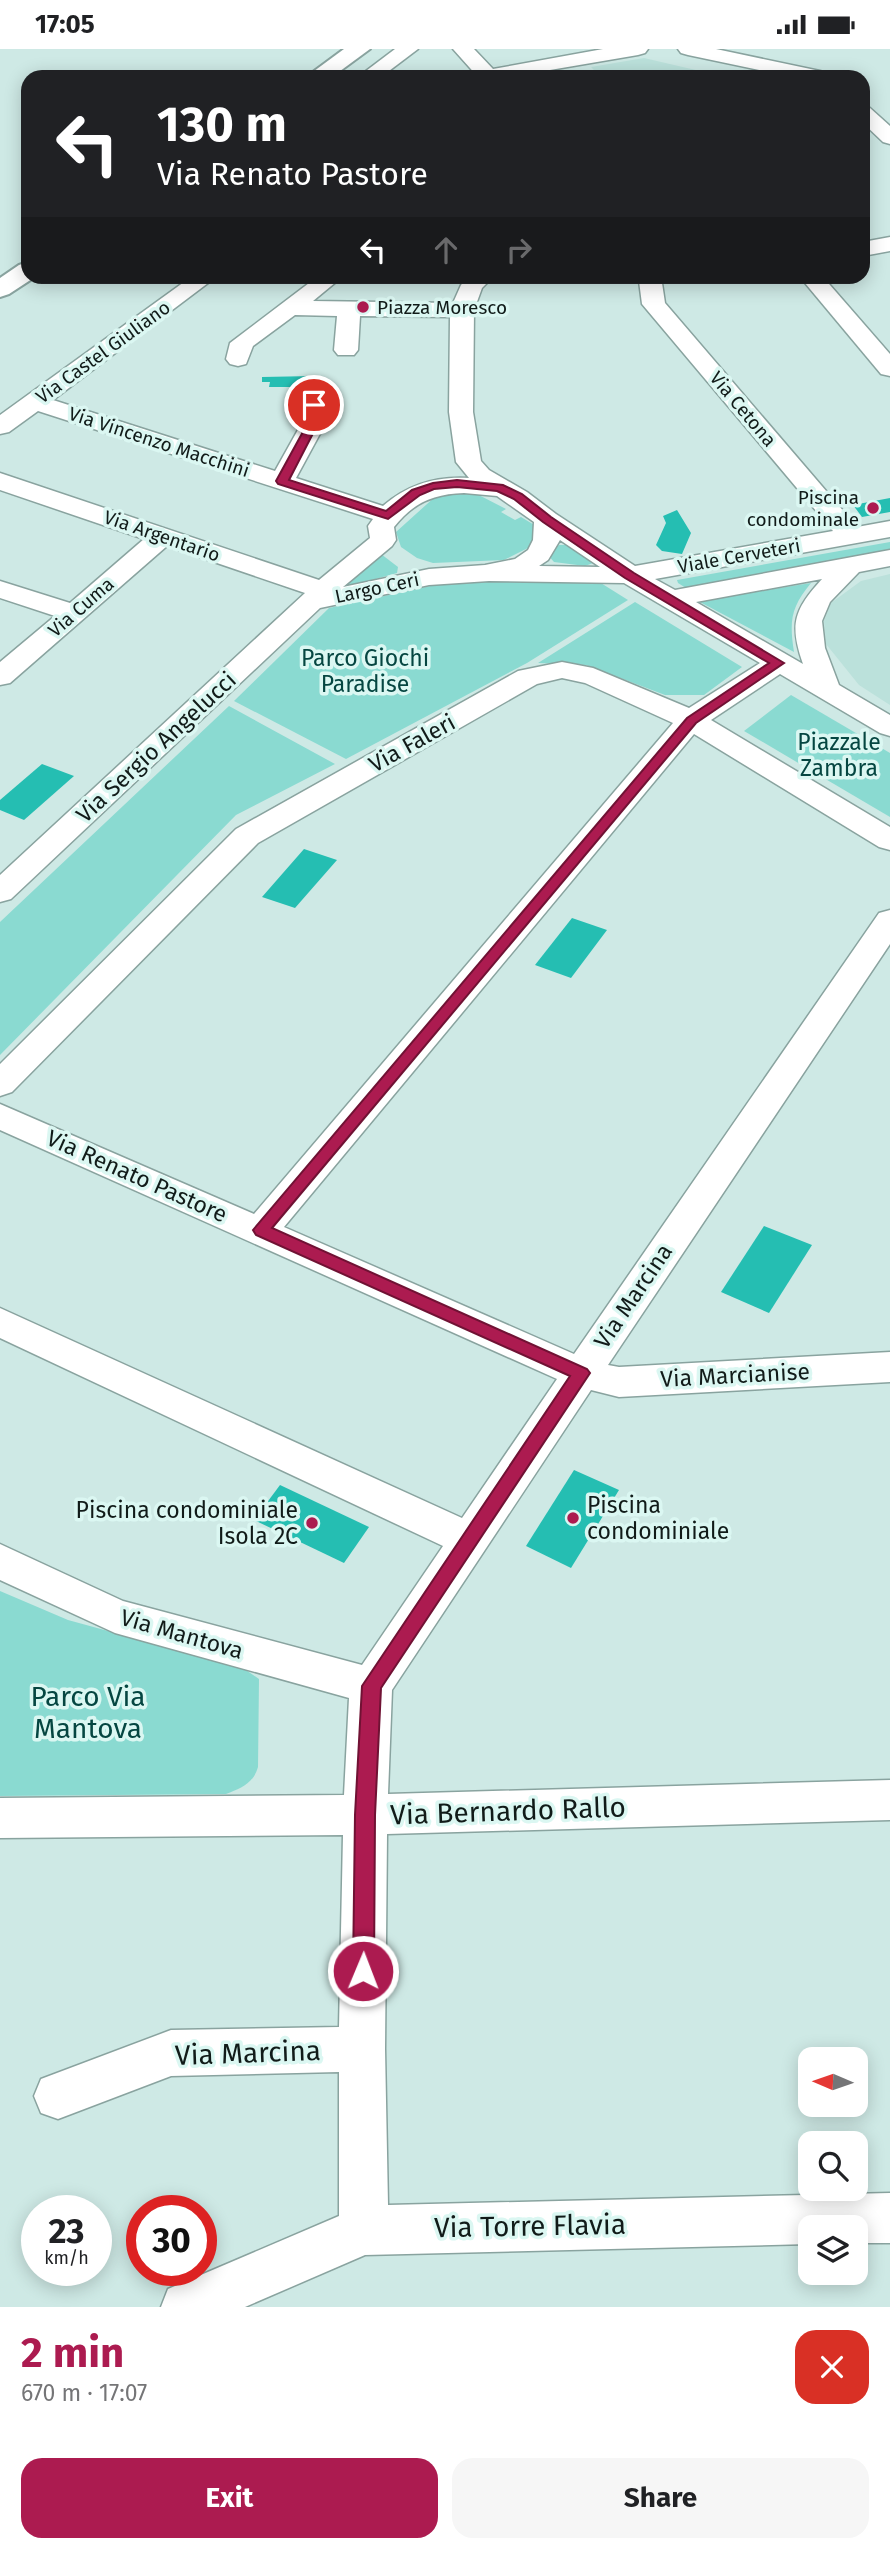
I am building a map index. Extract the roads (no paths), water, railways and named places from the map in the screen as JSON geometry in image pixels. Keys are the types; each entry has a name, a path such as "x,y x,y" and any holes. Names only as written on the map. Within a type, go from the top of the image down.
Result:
{"main road":[{"path":"328,70 359,49"},
{"path":"0,289 21,275"}],"street":[{"path":"378,70 408,49"},
{"path":"463,49 482,70"},
{"path":"515,70 638,49"},
{"path":"688,49 745,54 797,70"},
{"path":"726,70 745,54"},
{"path":"870,117 886,130"},
{"path":"870,248 890,244"},
{"name":"Via Castel Giuliano","path":"0,427 195,284"},
{"path":"238,359 242,343 322,284"},
{"path":"433,486 451,448 461,412 462,310 473,284"},
{"name":"Via Cetona","path":"651,284 654,304 851,536"},
{"path":"817,284 890,369"},
{"path":"290,308 462,310"},
{"path":"346,350 349,309"},
{"path":"282,481 316,419 317,409 310,401"},
{"name":"Via Vincenzo Macchini","path":"35,402 282,481 386,528"},
{"name":"Largo Ceri","path":"461,412 469,462 480,475 518,497 547,520 630,575"},
{"name":"Via Argentario","path":"0,481 162,537 318,596"},
{"name":"Largo Ceri","path":"318,596 386,528 416,492 433,486 457,484 499,488"},
{"name":"Largo Ceri","path":"494,574 516,567 539,552 549,533 547,520"},
{"name":"Largo Ceri","path":"386,528 392,553 407,563 451,576"},
{"name":"Viale Cerveteri","path":"630,575 890,529"},
{"name":"Via Cuma","path":"0,677 162,537"},
{"name":"Viale Cerveteri","path":"669,600 890,558"},
{"path":"826,689 809,644 806,624 816,599 850,566"},
{"name":"Largo Ceri","path":"318,596 429,577 494,574 630,575"},
{"path":"630,575 890,727"},
{"path":"0,589 74,613"},
{"name":"Via Sergio Angelucci","path":"0,892 318,596"},
{"path":"261,1230 691,720 778,663"},
{"name":"Via Faleri","path":"0,1084 247,836 528,677 562,670 593,676 691,720 890,839"},
{"name":"Via Marcina","path":"371,1686 890,920"},
{"name":"Via Renato Pastore","path":"0,1116 581,1373"},
{"path":"0,1322 469,1540"},
{"name":"Via Marcianise","path":"581,1373 619,1382 890,1367"},
{"name":"Via Mantova","path":"0,1561 115,1616 371,1686"},
{"path":"364,2230 362,2049 365,1815 371,1686"},
{"name":"Via Bernardo Rallo","path":"0,1818 365,1815 890,1800"},
{"name":"Via Marcina","path":"58,2097 171,2053 362,2049"},
{"name":"Via Torre Flavia","path":"186,2307 364,2230 890,2218"}],"place":[{"name":"Piazza Moresco","path":"363,307"},
{"name":"Piscina condominale","path":"873,508"},
{"name":"Piscina condominiale","path":"573,1518"},
{"name":"Piscina condominiale Isola 2C","path":"312,1523"}],"park label":[{"name":"Parco Giochi Paradise","path":"365,671"},
{"name":"Piazzale Zambra","path":"839,755"},
{"name":"Parco Via Mantova","path":"88,1712"}]}
